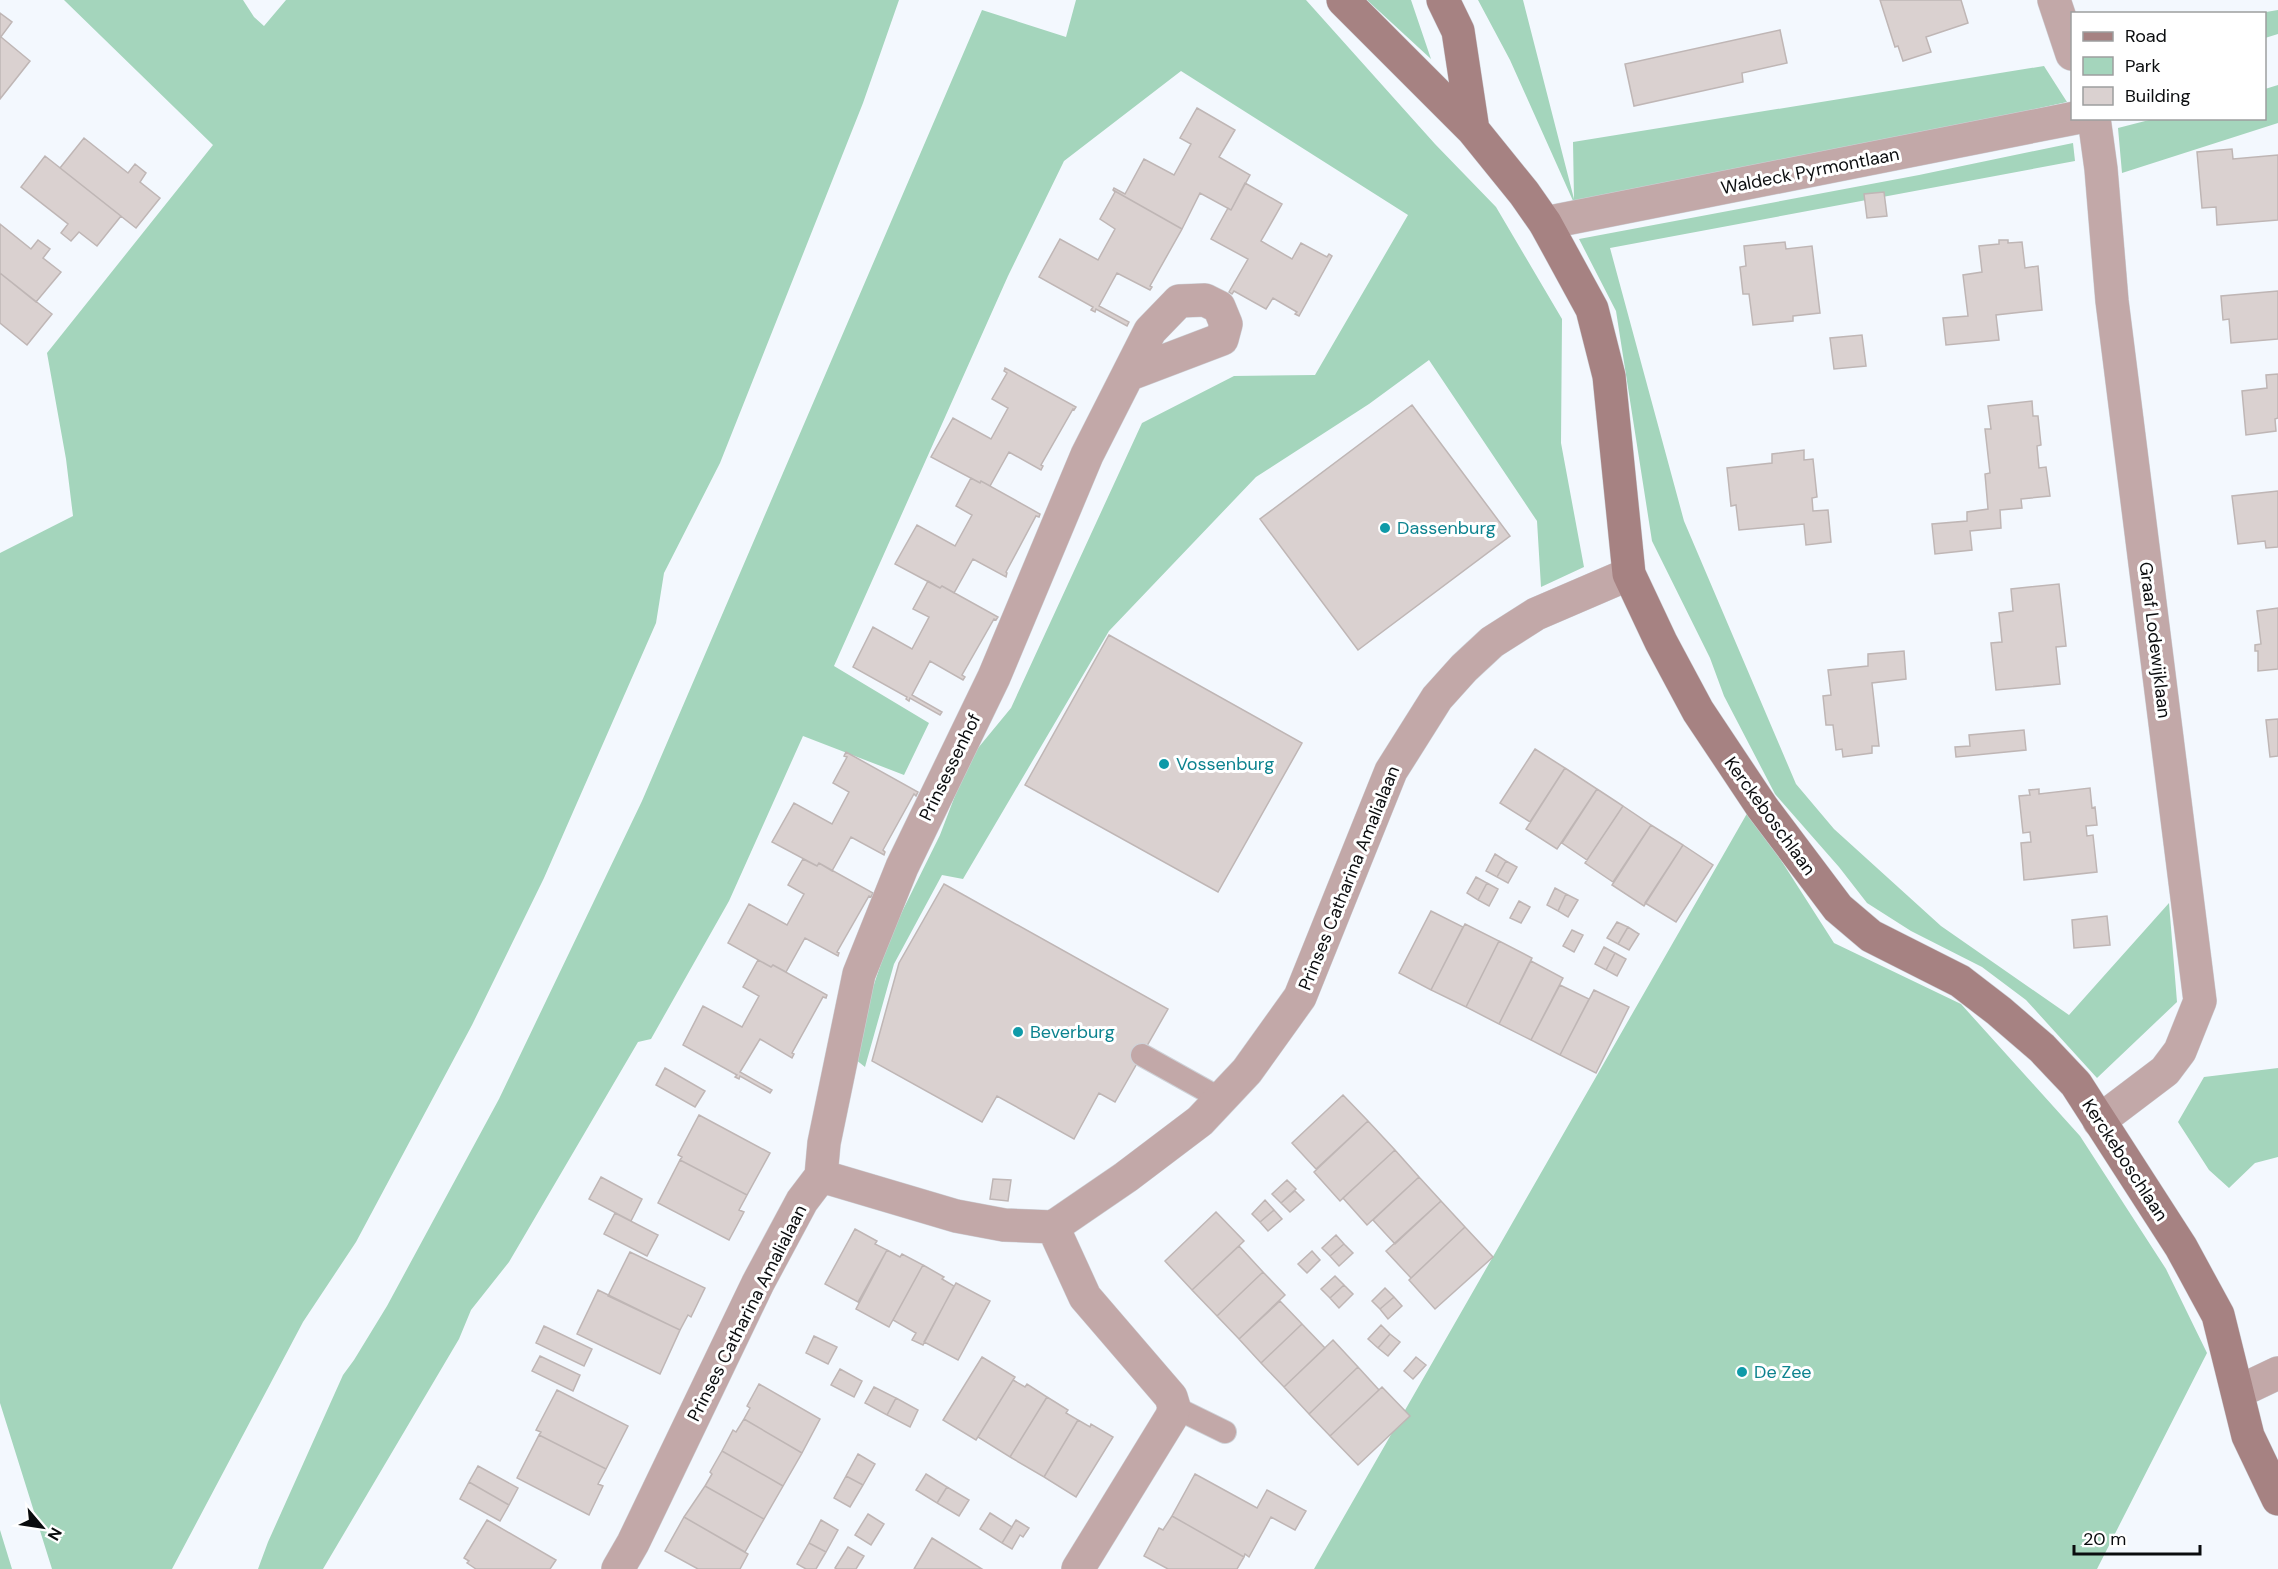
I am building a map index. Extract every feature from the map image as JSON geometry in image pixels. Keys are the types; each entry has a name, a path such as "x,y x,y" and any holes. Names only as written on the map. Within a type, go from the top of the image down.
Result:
{"street":[{"name":"Kerckeboschlaan","path":"1343,0 1473,130 1524,193 1545,223 1592,309 1609,376 1629,574 1661,642 1698,711 1762,807 1838,908 1871,936 1960,981 2042,1048 2076,1084 2181,1247 2218,1315 2248,1436 2278,1499"},
{"path":"1443,0 1458,31 1473,130"},
{"path":"2054,0 2071,48"},
{"name":"Waldeck Pyrmontlaan","path":"1545,223 2071,119"},
{"name":"Graaf Lodewijklaan","path":"2094,120 2101,169 2112,301 2200,1000 2180,1051 2165,1071 2099,1121"},
{"name":"Prinsessenhof","path":"821,1176 824,1143 859,974 902,867 994,677 1087,455 1130,375"},
{"name":"Prinses Catharina Amalialaan","path":"1053,1227 1126,1177 1191,1128 1247,1071 1300,997 1390,771 1437,698 1492,642 1536,614 1629,574"},
{"path":"821,1176 956,1216 1004,1225 1053,1227 1085,1297 1171,1397 1174,1407 1172,1416 1078,1569"},
{"name":"Prinses Catharina Amalialaan","path":"618,1569 691,1424 693,1413 758,1283 802,1202 821,1176"},
{"path":"2238,1392 2278,1373"}],"lane":[{"path":"1142,1055 1221,1099"},
{"path":"1174,1407 1225,1432"}],"green space":[{"path":"64,0 243,0 254,17 264,26 286,0 899,0 863,103 720,463 664,573 656,623 544,878 472,1025 356,1242 303,1322 172,1569 52,1569 0,1403 0,553 73,516 66,459 47,353 213,145"},
{"path":"1076,0 1306,0 1435,144 1496,207 1562,319 1561,443 1584,567 1541,587 1537,521 1429,360 1369,404 1256,477 1109,631 963,879 942,875 894,964 865,1067 850,1055 891,934 940,835 969,759 1011,708 1142,423 1234,376 1315,375 1408,215 1181,71 1064,161 1008,276 834,666 929,723 904,775 803,736 729,901 651,1039 638,1042 509,1262 471,1310 459,1339 323,1569 258,1569 343,1375 387,1306 499,1099 642,801 982,10 1066,37"},
{"path":"1367,0 1411,0 1431,59"},
{"path":"1478,0 1523,0 1574,199 1573,142 2044,66 2067,102 1907,137 1574,203 1510,60"},
{"path":"2278,10 2278,34 2266,38 2266,12"},
{"path":"2278,85 2278,123 2122,173 2118,128 2149,120 2266,120 2266,89"},
{"path":"2073,143 2075,161 1610,248 1684,521 1796,784 1834,829 1941,926 2069,1015 2169,903 2177,1002 2097,1078 2026,1000 1982,967 1911,931 1867,903 1839,867 1775,794 1724,696 1710,658 1652,541 1616,311 1579,239 1919,175"},
{"path":"1749,810 1834,943 1961,1004 2080,1136 2166,1269 2207,1353 2097,1569 1314,1569"},
{"path":"2278,1068 2278,1157 2255,1163 2229,1188 2209,1170 2178,1122 2204,1077"},
{"path":"0,1530 12,1569 0,1569"}],"building":[{"path":"1880,0 1961,0 1968,23 1926,37 1931,52 1903,61 1898,46 1895,47"},
{"path":"0,13 12,22 0,38"},
{"path":"1780,30 1787,63 1742,73 1743,82 1634,106 1625,64"},
{"path":"0,38 30,61 0,99"},
{"path":"1197,108 1235,130 1219,157 1250,175 1231,210 1200,193 1182,229 1113,190 1114,188 1125,194 1144,159 1174,175 1191,144 1180,138"},
{"path":"84,138 128,173 135,164 146,173 140,182 160,198 136,228 60,168"},
{"path":"2232,149 2233,159 2278,155 2278,220 2217,225 2216,207 2202,208 2197,152"},
{"path":"45,156 121,216 97,246 79,232 71,241 61,233 68,224 21,187"},
{"path":"1245,183 1282,204 1261,241 1292,259 1301,243 1327,257 1329,254 1332,256 1299,316 1295,314 1297,312 1273,298 1266,309 1234,291 1232,294 1229,292 1248,259 1211,239 1228,208 1231,210"},
{"path":"1113,190 1182,229 1150,286 1152,287 1150,290 1117,273 1099,306 1129,322 1127,326 1096,309 1095,312 1091,310 1093,307 1039,277 1060,239 1098,260 1115,229 1100,219 1115,192"},
{"path":"1884,192 1887,216 1867,218 1864,194"},
{"path":"0,224 31,249 38,240 50,249 43,258 61,272 36,302 0,273"},
{"path":"1999,240 2008,240 2008,243 2022,242 2025,268 2038,266 2042,310 1996,315 1999,340 1946,345 1943,318 1968,316 1963,275 1982,272 1979,246 1999,244"},
{"path":"1785,242 1786,249 1812,246 1820,313 1793,316 1793,321 1753,325 1749,294 1743,294 1740,267 1746,266 1744,246"},
{"path":"0,273 52,314 27,345 0,323"},
{"path":"2278,291 2278,339 2231,343 2229,319 2223,320 2221,296"},
{"path":"1862,335 1866,366 1834,369 1830,338"},
{"path":"1005,368 1076,407 1041,465 1043,466 1041,470 1009,452 990,486 931,457 953,418 991,439 1008,408 992,399 1007,373 1004,371"},
{"path":"2278,374 2276,431 2246,435 2242,391 2267,388 2266,375"},
{"path":"2032,401 2033,416 2038,416 2041,445 2037,446 2039,468 2046,467 2050,496 2021,499 2022,508 2000,510 2001,528 1970,531 1972,550 1935,554 1932,524 1967,521 1967,512 1988,509 1985,474 1990,473 1985,429 1991,429 1988,406"},
{"name":"Dassenburg","path":"1412,405 1510,536 1358,650 1260,519"},
{"path":"1804,450 1804,460 1813,459 1817,497 1812,498 1813,511 1828,510 1831,542 1806,545 1804,524 1739,530 1736,505 1731,506 1727,468 1772,463 1772,454"},
{"path":"971,478 980,483 981,481 1040,514 1039,517 1036,516 1006,572 1006,577 973,559 954,593 895,564 917,525 955,546 972,515 956,506"},
{"path":"2278,491 2278,547 2266,548 2265,541 2238,544 2232,496"},
{"path":"928,581 940,588 942,586 998,617 994,619 962,675 965,677 963,680 930,661 912,695 942,712 940,715 910,698 909,701 907,697 853,667 873,627 912,649 929,617 913,609"},
{"path":"2059,584 2066,646 2056,647 2060,684 1996,690 1991,643 2002,642 1999,613 2013,611 2011,589"},
{"path":"2278,608 2278,669 2258,671 2258,651 2255,651 2255,645 2261,644 2257,611"},
{"name":"Vossenburg","path":"1109,635 1302,743 1218,892 1025,785"},
{"path":"1904,651 1906,679 1872,683 1879,746 1872,746 1872,753 1843,757 1842,749 1836,750 1833,725 1826,725 1823,696 1831,695 1828,670 1868,666 1868,654"},
{"path":"2278,719 2278,756 2270,757 2266,720"},
{"path":"2024,730 2026,750 1956,757 1955,747 1970,746 1969,735"},
{"path":"1535,749 1565,768 1530,822 1500,803"},
{"path":"846,752 918,792 916,796 914,794 883,850 884,855 851,837 832,871 819,863 817,866 772,842 794,803 832,824 849,792 833,783 847,757 844,756"},
{"path":"1565,768 1597,789 1557,849 1526,829"},
{"path":"2090,788 2097,825 2086,826 2087,836 2093,835 2097,872 2024,880 2021,843 2031,842 2030,832 2023,833 2019,796 2030,795 2029,790 2039,789 2039,794"},
{"path":"1597,789 1623,806 1587,860 1562,843"},
{"path":"1623,806 1651,825 1613,882 1585,863"},
{"path":"1651,825 1683,845 1644,906 1612,885"},
{"path":"1683,845 1713,865 1676,922 1645,903"},
{"path":"1495,854 1506,861 1497,877 1486,871"},
{"path":"803,859 817,866 819,863 873,893 871,897 869,896 837,952 838,956 805,938 786,972 773,965 771,967 728,943 749,904 787,925 804,894 788,885"},
{"path":"1506,861 1517,867 1508,883 1497,877"},
{"path":"1476,877 1487,883 1478,900 1467,893"},
{"path":"1487,883 1498,889 1489,906 1478,900"},
{"name":"Beverburg","path":"944,884 1168,1009 1115,1102 1099,1093 1074,1139 997,1096 982,1122 872,1061 899,963"},
{"path":"1555,888 1566,894 1558,911 1547,905"},
{"path":"1566,894 1578,900 1568,917 1558,911"},
{"path":"1519,901 1530,907 1521,923 1510,918"},
{"path":"1431,911 1463,927 1431,990 1399,973"},
{"path":"2107,916 2110,945 2074,948 2072,920"},
{"path":"1617,922 1628,927 1618,944 1607,938"},
{"path":"1465,924 1499,941 1466,1007 1431,990"},
{"path":"1628,927 1639,934 1629,950 1618,944"},
{"path":"1572,930 1583,935 1574,952 1563,946"},
{"path":"1499,941 1532,958 1499,1024 1466,1007"},
{"path":"1604,947 1615,953 1606,970 1595,964"},
{"path":"1615,953 1626,959 1617,976 1606,970"},
{"path":"758,960 771,967 773,965 827,995 826,998 823,997 792,1053 794,1054 792,1058 760,1039 740,1072 772,1090 770,1093 740,1076 739,1079 735,1077 737,1075 683,1045 703,1006 742,1027 759,996 743,987"},
{"path":"1531,961 1563,978 1531,1040 1499,1024"},
{"path":"1560,985 1589,999 1560,1055 1531,1040"},
{"path":"1594,990 1629,1007 1596,1073 1560,1055"},
{"path":"665,1068 705,1091 695,1107 656,1085"},
{"path":"1343,1095 1368,1121 1316,1169 1292,1143"},
{"path":"699,1115 770,1153 747,1195 680,1160 682,1157 678,1155"},
{"path":"1368,1121 1395,1150 1340,1201 1314,1172"},
{"path":"1395,1150 1419,1177 1367,1225 1343,1198"},
{"path":"680,1160 747,1195 739,1210 744,1212 729,1240 658,1203"},
{"path":"601,1177 642,1199 631,1221 589,1199"},
{"path":"1419,1177 1441,1201 1395,1244 1373,1220"},
{"path":"993,1179 1011,1180 1008,1201 990,1199"},
{"path":"1287,1180 1296,1189 1281,1203 1272,1194"},
{"path":"1295,1191 1304,1200 1290,1212 1281,1203"},
{"path":"1265,1200 1274,1210 1260,1222 1252,1214"},
{"path":"1441,1201 1465,1227 1411,1278 1386,1251"},
{"path":"1274,1210 1282,1219 1268,1231 1260,1222"},
{"path":"1216,1212 1244,1241 1192,1290 1165,1261"},
{"path":"615,1213 658,1235 647,1256 604,1234"},
{"path":"1465,1227 1493,1257 1435,1309 1409,1280"},
{"path":"855,1229 877,1241 875,1244 887,1250 858,1302 825,1284"},
{"path":"1336,1235 1344,1244 1330,1256 1322,1248"},
{"path":"1344,1244 1353,1253 1339,1266 1330,1256"},
{"path":"1239,1246 1263,1272 1217,1316 1192,1290"},
{"path":"887,1250 900,1257 902,1254 923,1265 889,1327 856,1309"},
{"path":"1312,1251 1320,1260 1307,1273 1298,1264"},
{"path":"630,1252 705,1288 691,1317 688,1315 680,1330 608,1296"},
{"path":"923,1265 944,1277 942,1279 954,1286 923,1345 912,1340 916,1333 893,1320"},
{"path":"1263,1272 1285,1295 1239,1339 1217,1316"},
{"path":"1335,1276 1344,1285 1330,1298 1321,1289"},
{"path":"956,1283 990,1301 958,1360 924,1342"},
{"path":"1344,1285 1353,1294 1339,1308 1330,1298"},
{"path":"1385,1288 1394,1297 1380,1309 1372,1301"},
{"path":"598,1290 680,1330 660,1374 577,1334"},
{"path":"1394,1297 1402,1306 1388,1319 1380,1309"},
{"path":"1280,1301 1302,1324 1261,1363 1239,1339"},
{"path":"1302,1324 1325,1348 1284,1387 1261,1363"},
{"path":"1381,1325 1390,1334 1378,1348 1368,1339"},
{"path":"544,1326 592,1349 584,1366 536,1343"},
{"path":"1390,1334 1400,1342 1388,1356 1378,1348"},
{"path":"814,1336 837,1347 828,1364 806,1353"},
{"path":"1333,1340 1358,1367 1309,1414 1284,1387"},
{"path":"540,1356 580,1375 573,1391 532,1371"},
{"path":"982,1357 1015,1377 976,1440 943,1420"},
{"path":"1416,1357 1426,1365 1413,1379 1404,1371"},
{"path":"1358,1367 1379,1390 1330,1436 1309,1414"},
{"path":"840,1369 862,1381 854,1397 831,1385"},
{"path":"1013,1380 1025,1387 1027,1384 1047,1397 1010,1457 978,1437"},
{"path":"759,1384 820,1419 802,1453 744,1419 750,1408 747,1406"},
{"path":"874,1387 896,1398 887,1415 865,1403"},
{"path":"1382,1387 1410,1416 1358,1465 1330,1436"},
{"path":"557,1390 628,1426 606,1469 539,1435 541,1432 536,1430"},
{"path":"1047,1397 1068,1410 1066,1413 1078,1420 1044,1477 1010,1457"},
{"path":"896,1398 918,1410 910,1427 887,1415"},
{"path":"744,1419 802,1453 783,1486 722,1451 733,1430 736,1432"},
{"path":"1078,1420 1090,1427 1091,1424 1113,1437 1076,1497 1044,1477"},
{"path":"539,1435 606,1469 598,1484 603,1486 589,1515 517,1478"},
{"path":"722,1451 783,1486 764,1519 705,1486"},
{"path":"858,1454 875,1464 863,1485 846,1476"},
{"path":"478,1466 518,1488 509,1505 469,1482"},
{"path":"926,1474 947,1487 937,1503 916,1490"},
{"path":"1195,1474 1257,1508 1267,1490 1306,1511 1295,1530 1271,1517 1249,1557 1245,1554 1244,1557 1172,1516"},
{"path":"846,1476 863,1485 850,1507 834,1498"},
{"path":"469,1482 509,1505 500,1521 460,1499"},
{"path":"705,1486 764,1519 745,1552 684,1517"},
{"path":"947,1487 969,1500 959,1516 937,1503"},
{"path":"990,1513 1012,1527 1002,1543 980,1529"},
{"path":"868,1514 884,1524 871,1545 855,1535"},
{"path":"1172,1516 1244,1557 1237,1569 1168,1569 1144,1556 1159,1528 1163,1530"},
{"path":"684,1517 748,1554 740,1569 698,1569 665,1551"},
{"path":"487,1520 556,1560 550,1569 476,1569 467,1563 469,1561 464,1558"},
{"path":"821,1520 838,1530 826,1552 809,1543"},
{"path":"1016,1520 1029,1528 1023,1537 1020,1535 1012,1549 1002,1543"},
{"path":"932,1538 982,1569 914,1569"},
{"path":"809,1543 826,1552 816,1569 806,1569 797,1564"},
{"path":"848,1547 864,1556 856,1569 835,1568"}],"place":[{"name":"Dassenburg","path":"1385,528"},
{"name":"Vossenburg","path":"1164,764"},
{"name":"Beverburg","path":"1018,1032"},
{"name":"De Zee","path":"1742,1372"}]}
